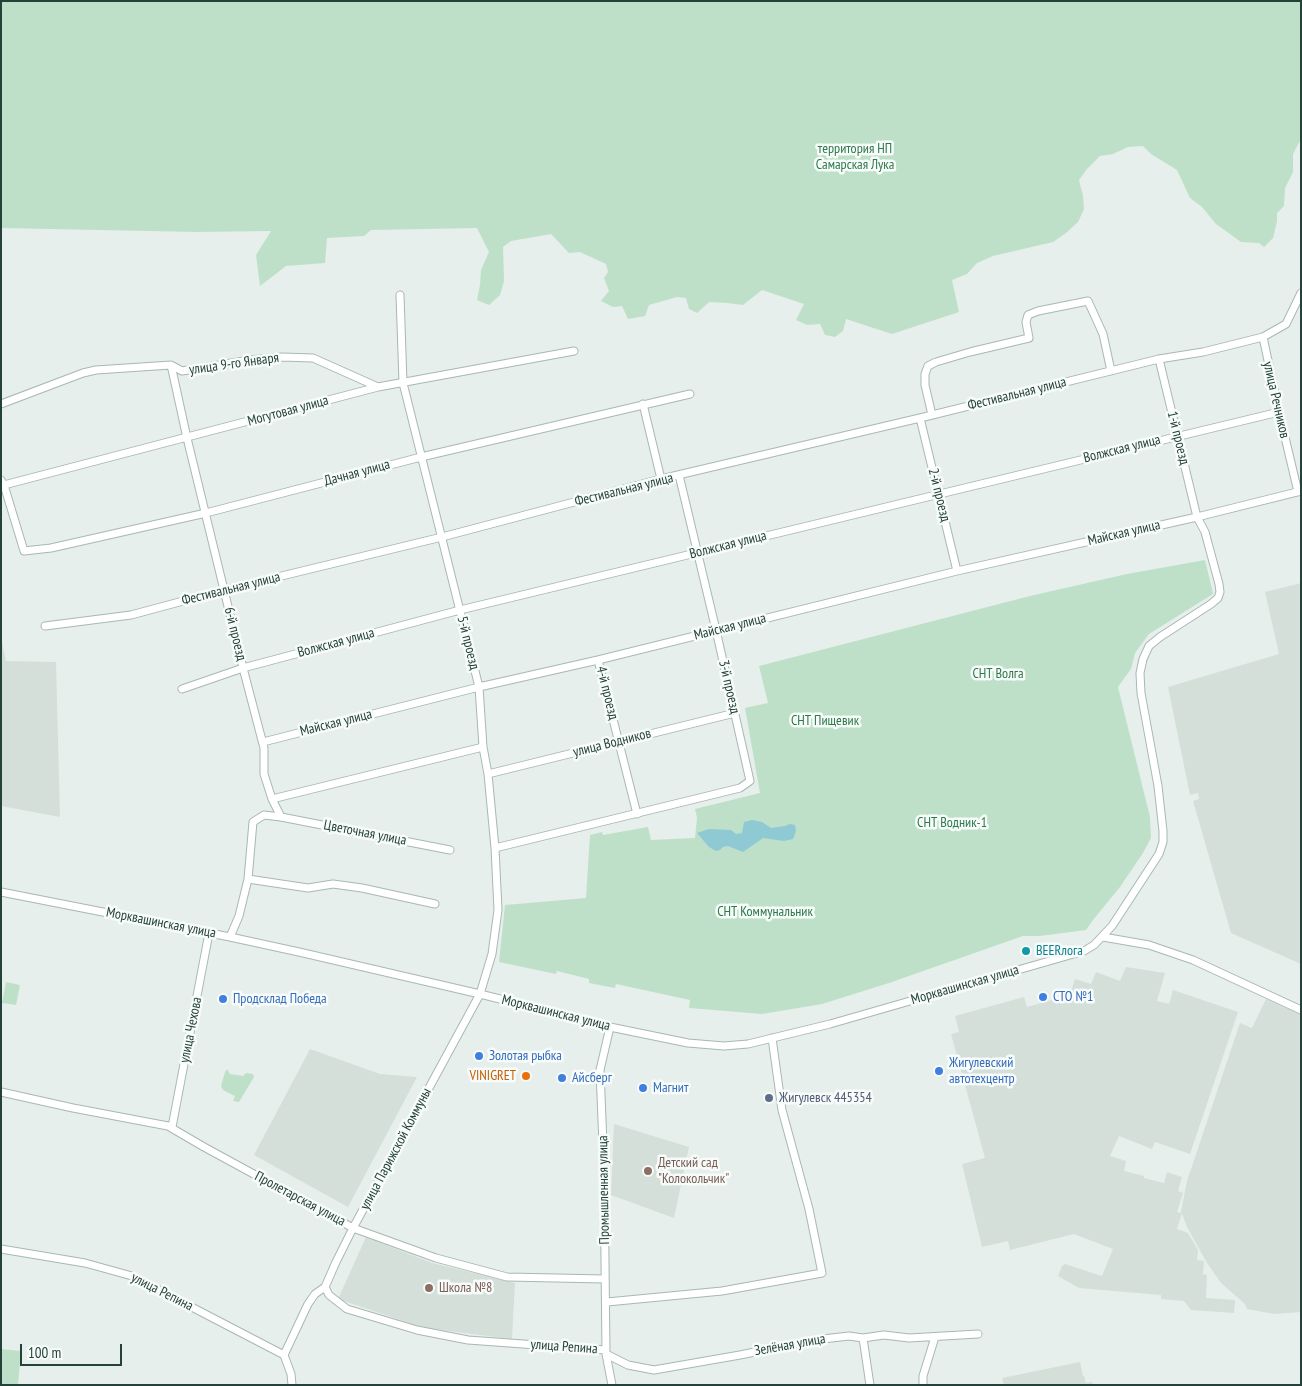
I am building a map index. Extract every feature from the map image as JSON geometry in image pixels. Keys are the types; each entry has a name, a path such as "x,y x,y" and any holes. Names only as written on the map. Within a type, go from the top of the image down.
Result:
{"street":[{"name":"Фестивальная улица","path":"45,626 131,615 224,590 442,537 661,479 1111,371 1203,352 1263,337 1286,324 1301,294"},
{"name":"5-й проезд","path":"400,295 403,382 479,687 495,848 498,910 492,954 480,994"},
{"path":"932,415 925,385 925,374 928,366 970,352 1029,338 1026,322 1028,315 1038,311 1088,301 1103,334 1111,371"},
{"name":"улица Речников","path":"1263,337 1278,412 1299,491"},
{"name":"Могутовая улица","path":"3,482 187,438 378,387 574,351"},
{"name":"улица 9-го Января","path":"1,404 83,373 96,370 171,365 182,371 282,357 313,358 378,387"},
{"name":"1-й проезд","path":"1159,360 1198,517"},
{"name":"6-й проезд","path":"171,365 243,668 263,742 264,774 272,799 281,817"},
{"name":"Дачная улица","path":"3,482 24,551 51,548 206,513 421,456 690,394"},
{"path":"643,404 661,479"},
{"name":"Волжская улица","path":"182,689 243,668 460,610 1278,412"},
{"name":"2-й проезд","path":"920,418 957,571"},
{"name":"3-й проезд","path":"637,814 740,788 750,781 679,475"},
{"name":"Майская улица","path":"263,742 479,687 598,660 957,571 1198,517 1299,491"},
{"name":"Морквашинская улица","path":"1,892 230,937 480,994 610,1027 688,1043 724,1046 748,1044 830,1024 1081,952 1094,945 1103,937 1159,854 1163,842 1158,786 1141,693 1140,673 1149,646 1218,598 1220,592 1219,584 1205,532 1198,517"},
{"name":"4-й проезд","path":"598,660 637,814"},
{"name":"улица Водников","path":"488,774 735,713"},
{"path":"272,799 484,746"},
{"path":"495,848 637,814"},
{"path":"230,937 239,916 248,879 253,822 264,815 281,817"},
{"name":"Цветочная улица","path":"281,817 450,850"},
{"path":"248,879 308,888 333,884 362,888 435,904"},
{"name":"улица Чехова","path":"172,1128 210,933"},
{"path":"1103,937 1149,945 1193,960 1301,1010"},
{"name":"улица Парижской Коммуны","path":"284,1355 308,1304 325,1287 353,1228 480,994"},
{"name":"Промышленная улица","path":"610,1027 600,1070 604,1170 606,1352 612,1385"},
{"path":"606,1302 722,1291 822,1273 809,1209 782,1110 772,1038"},
{"name":"Пролетарская улица","path":"1,1092 172,1128 353,1228 436,1258 507,1276 606,1279"},
{"name":"улица Репина","path":"1,1249 85,1262 132,1276 284,1355"},
{"name":"улица Репина","path":"325,1287 329,1295 347,1308 417,1330 468,1340 606,1352"},
{"name":"Зелёная улица","path":"606,1352 628,1365 654,1370 814,1340 849,1336 863,1338 884,1335 909,1338 935,1338 978,1334"},
{"path":"863,1338 870,1385"},
{"path":"923,1385 923,1376 935,1338"},
{"path":"284,1355 291,1374 292,1385"}],"shaded area":[{"path":"1301,583 1301,964 1231,933 1193,801 1199,799 1198,793 1190,795 1168,687 1279,654 1265,592"},
{"path":"1,637 6,661 56,662 60,817 1,806"},
{"path":"1126,967 1165,973 1157,1001 1169,1004 1173,990 1238,1012 1190,1154 1155,1142 1152,1149 1119,1136 1110,1156 1126,1161 1124,1171 1144,1176 1144,1178 1164,1183 1167,1172 1182,1177 1178,1191 1183,1193 1177,1212 1182,1213 1177,1229 1188,1233 1198,1250 1197,1260 1204,1261 1203,1274 1207,1275 1206,1298 1235,1300 1234,1313 1191,1310 1184,1301 1161,1299 1161,1295 1079,1288 1058,1276 1062,1266 1065,1264 1102,1276 1113,1249 1074,1234 1010,1250 1008,1241 982,1247 962,1164 985,1158 951,1034 959,1032 955,1016 1024,997 1027,1007 1070,995 1075,979 1091,984 1096,972 1120,981"},
{"path":"1266,999 1301,1015 1301,1312 1274,1314 1247,1309 1245,1304 1221,1283 1207,1263 1187,1227 1181,1211 1187,1181 1240,1023 1252,1028"},
{"path":"310,1049 380,1074 417,1077 348,1207 254,1155"},
{"name":"Детский сад \"Колокольчик\"","path":"614,1124 689,1147 674,1218 611,1195"},
{"name":"Школа №8","path":"366,1237 432,1263 515,1283 512,1339 424,1328 338,1299"},
{"path":"1080,1362 1086,1383 1092,1382 1093,1385 1004,1385 1002,1378"}],"green space":[{"name":"территория НП Самарская Лука","path":"1,1 1301,1 1301,139 1293,154 1293,172 1285,188 1284,206 1277,213 1273,238 1264,247 1259,243 1241,242 1216,224 1202,207 1190,198 1177,170 1151,154 1143,146 1128,147 1113,154 1100,156 1079,180 1084,209 1078,222 1066,233 1053,242 993,256 977,263 967,274 952,280 959,312 892,334 846,319 843,331 835,337 825,335 820,324 807,325 796,320 804,304 762,290 743,305 709,302 697,313 689,309 686,298 677,297 649,305 645,316 628,319 622,306 613,307 601,301 609,291 604,278 608,272 606,264 580,252 569,253 551,234 511,241 503,247 504,281 500,295 489,305 477,300 481,270 489,252 477,228 371,230 364,236 327,238 325,263 286,266 260,286 256,255 271,231 197,232 1,228"},
{"path":"1205,560 1213,594 1149,634 1135,653 1131,669 1118,687 1150,817 1151,838 1120,887 1086,930 1040,936 1023,936 889,983 822,1004 762,1014 689,1008 690,1000 616,984 615,988 589,983 589,979 557,971 556,974 499,962 505,905 586,898 590,835 602,832 603,835 648,827 651,840 695,838 697,818 695,809 760,793 745,708 768,703 759,666 1030,596 1127,574"},
{"path":"6,982 20,985 16,1005 2,1003"},
{"path":"227,1069 230,1074 243,1076 246,1073 253,1074 254,1077 239,1102 233,1101 235,1096 223,1090 221,1086"},
{"path":"1,1349 21,1351 18,1385 1,1385"}],"water":[{"path":"752,820 762,822 771,828 790,824 795,825 796,831 793,839 784,841 763,838 743,852 728,846 716,851 709,847 697,833 709,829 731,830 736,834 742,833 744,822"}],"place":[{"name":"BEERлога","path":"1026,951"},
{"name":"СТО №1","path":"1043,997"},
{"name":"Продсклад Победа","path":"223,999"},
{"name":"Золотая рыбка","path":"479,1056"},
{"name":"Жигулевский автотехцентр","path":"939,1071"},
{"name":"VINIGRET","path":"526,1076"},
{"name":"Айсберг","path":"562,1078"},
{"name":"Магнит","path":"643,1088"},
{"name":"Жигулевск 445354","path":"769,1098"},
{"name":"Детский сад \"Колокольчик\"","path":"648,1171"},
{"name":"Школа №8","path":"429,1288"}],"park label":[{"name":"СНТ Волга","path":"998,674"},
{"name":"СНТ Пищевик","path":"825,721"},
{"name":"СНТ Водник-1","path":"952,823"},
{"name":"СНТ Коммунальник","path":"765,912"}]}
